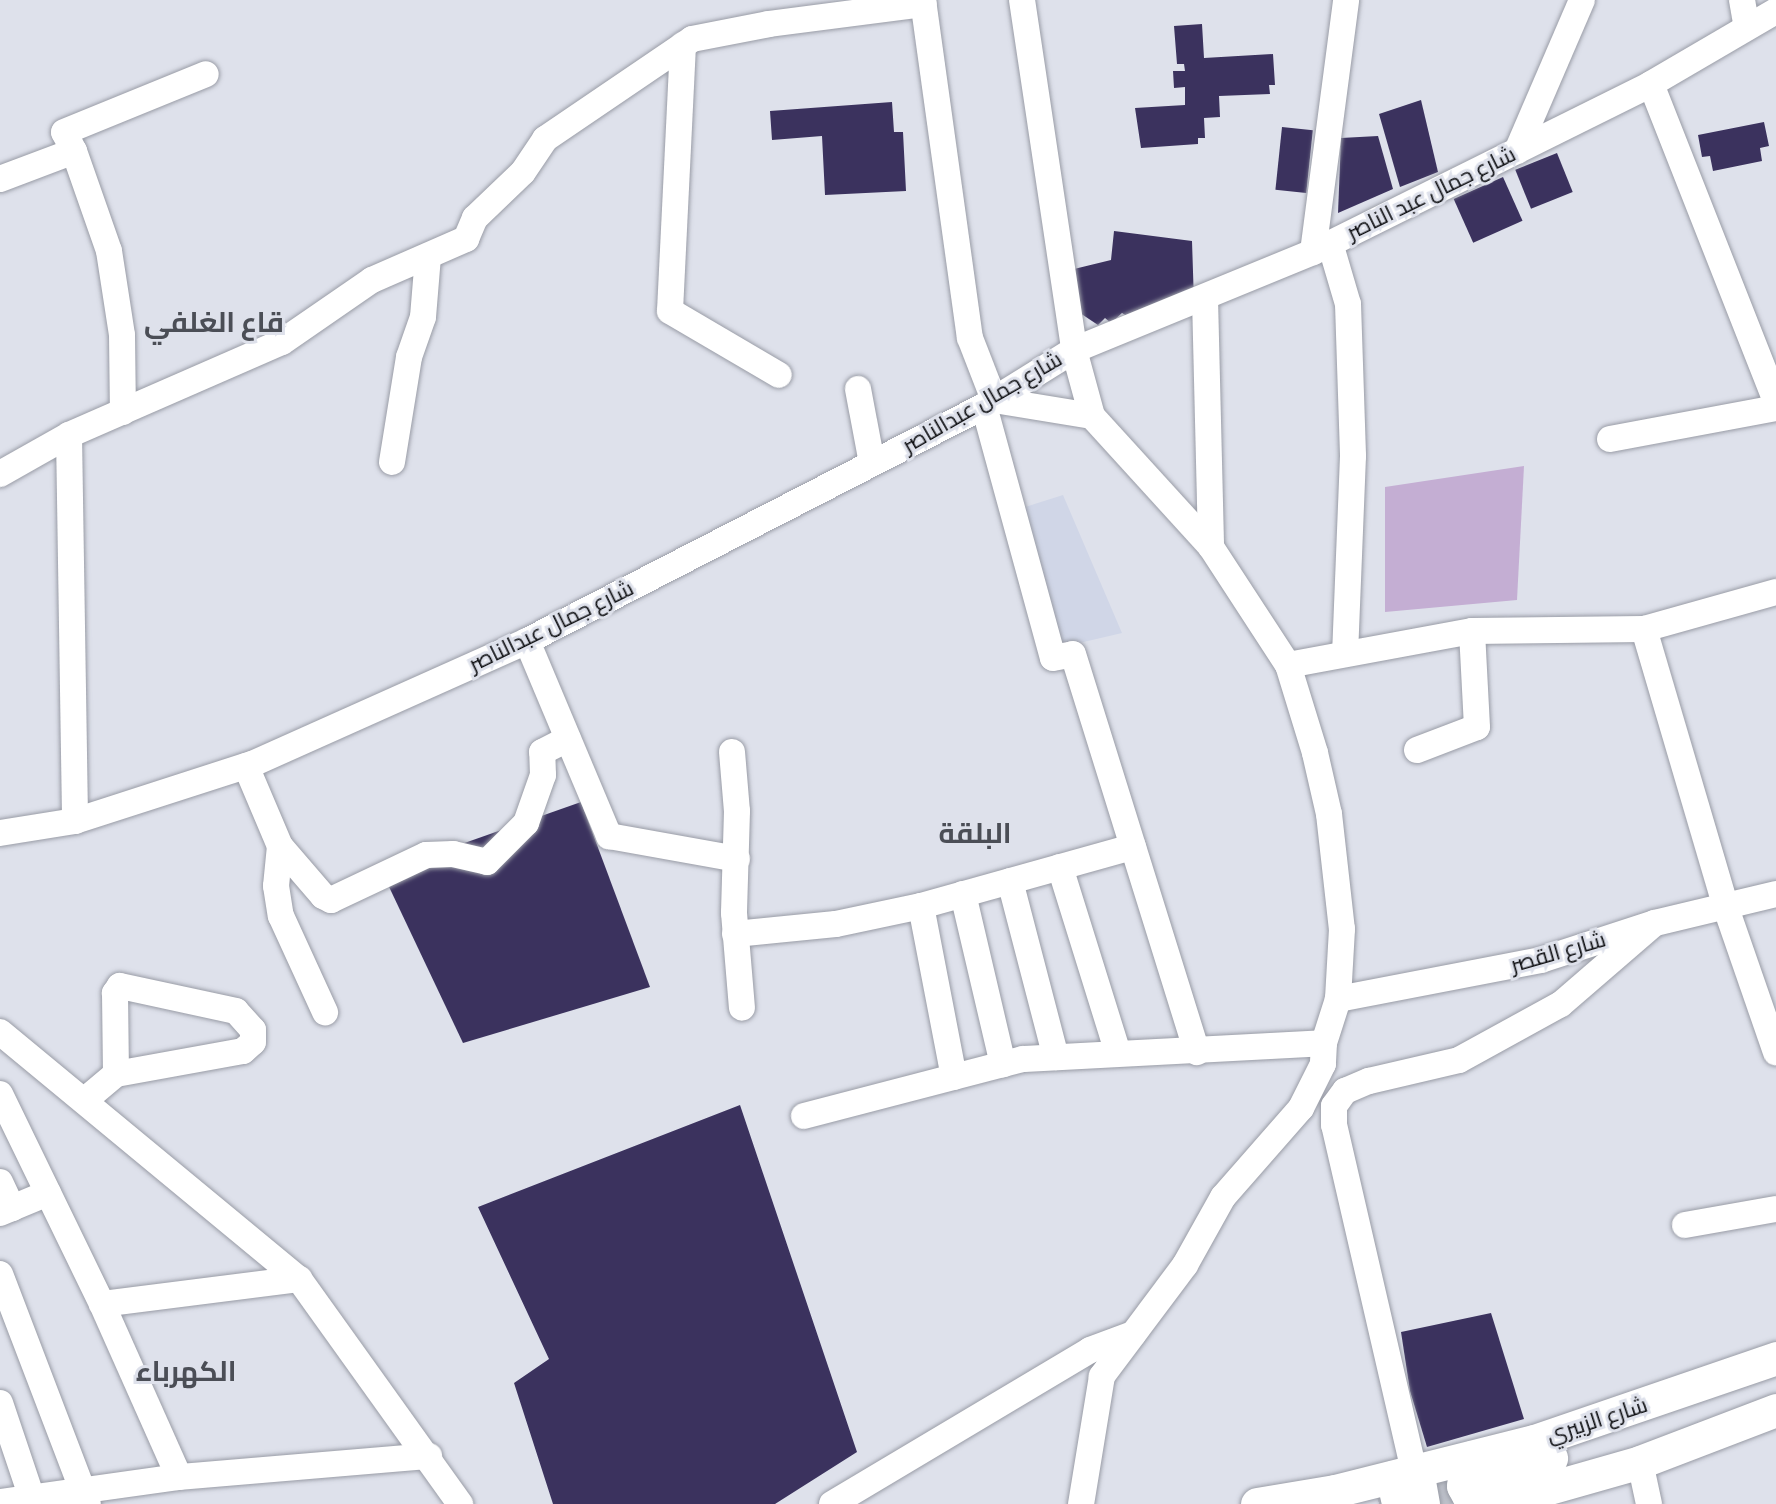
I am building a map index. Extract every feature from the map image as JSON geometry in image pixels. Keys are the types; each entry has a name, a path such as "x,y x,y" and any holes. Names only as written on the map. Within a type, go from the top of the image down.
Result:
{"main road":[{"name":"شارع الزبيري","path":"1486,1487 1534,1441 1776,1358"},
{"name":"شارع الزبيري","path":"1486,1487 1776,1377"},
{"name":"شارع الزبيري","path":"1486,1487 1635,1448 1776,1394"},
{"name":"شارع الزبيري","path":"1257,1504 1345,1497 1405,1481 1561,1496 1640,1462 1776,1410"},
{"path":"1405,1481 1415,1504"},
{"path":"1405,1481 1423,1504"}],"street":[{"path":"1022,0 1074,350 1092,416 1211,547 1288,665 1315,753 1329,814 1342,928 1338,999 1323,1054 1301,1108 1223,1197 1185,1265 1102,1376 1081,1504"},
{"path":"1345,654 1353,456 1348,304 1322,247 1346,0"},
{"path":"1517,151 1582,0"},
{"path":"1742,0 1747,27"},
{"path":"0,474 69,435 282,342 372,280 466,239 475,218 523,172 545,139 692,39 769,12 924,2 970,338 989,403 1053,658 1073,654 1197,1052"},
{"name":"شارع جمال عبد الناصر","path":"1074,350 1205,298 1322,247 1651,84 1776,12"},
{"path":"683,45 670,311 779,375"},
{"path":"123,412 122,335 109,251 74,151 64,132 206,74"},
{"path":"1651,84 1776,402"},
{"path":"0,179 74,151"},
{"path":"392,462 409,357 423,317 429,256"},
{"path":"1205,298 1211,547"},
{"name":"شارع جمال عبدالناصر","path":"0,833 75,821 246,766 527,641 989,403 1074,350"},
{"path":"858,389 872,463"},
{"path":"989,403 1092,416"},
{"path":"1610,439 1776,408"},
{"path":"69,435 75,821"},
{"path":"1288,665 1472,631 1644,629 1776,592"},
{"path":"1644,629 1725,905 1776,1053"},
{"path":"1418,750 1477,727 1472,631"},
{"path":"527,641 609,836 737,859"},
{"path":"246,766 280,846 323,896 331,900 426,855 453,854 487,862 526,823 543,775 542,752 568,739"},
{"path":"732,752 737,859 735,934 742,1008"},
{"path":"280,846 276,886 281,916 325,1012"},
{"path":"735,934 836,924 921,906 1133,847"},
{"path":"1060,867 1118,1053"},
{"path":"1010,881 1056,1057"},
{"path":"963,894 1003,1064"},
{"name":"شارع القصر","path":"1338,999 1541,960 1655,922 1776,894"},
{"path":"921,906 954,1077"},
{"path":"1405,1481 1334,1125 1334,1106 1345,1091 1369,1081 1459,1060 1561,1004 1655,922"},
{"path":"1541,960 1561,976 1561,1004"},
{"path":"85,1100 116,1074 243,1051 253,1042 253,1030 236,1011 120,986 115,993 116,1074"},
{"path":"0,1032 299,1279 429,1456 460,1504"},
{"path":"804,1116 1003,1064 1056,1057 1118,1053 1197,1052 1323,1054"},
{"path":"1323,1054 1335,1076 1369,1081"},
{"path":"0,1094 102,1304 179,1477"},
{"path":"0,1182 6,1210 48,1193"},
{"path":"1685,1225 1776,1209"},
{"path":"0,1274 86,1498"},
{"path":"102,1304 299,1279"},
{"path":"832,1504 1090,1350 1132,1334"},
{"path":"0,1403 32,1498"},
{"path":"0,1502 32,1498 86,1498 179,1477 429,1456"},
{"path":"1640,1462 1649,1504"}],"shaded area":[{"path":"1524,466 1517,600 1385,612 1385,487"},
{"path":"1063,495 1122,633 1058,648 1022,508"}],"building":[{"path":"1202,24 1204,58 1273,54 1275,85 1269,85 1270,94 1219,96 1220,117 1204,118 1205,138 1198,138 1198,144 1141,148 1135,108 1185,105 1185,87 1174,88 1173,71 1185,71 1184,64 1177,64 1174,26"},
{"path":"1421,100 1438,172 1400,187 1379,114"},
{"path":"892,102 894,132 903,132 906,191 825,195 822,136 772,140 770,111"},
{"path":"1764,122 1769,146 1760,148 1762,161 1713,171 1710,156 1702,157 1698,135"},
{"path":"1282,127 1313,130 1306,193 1275,190"},
{"path":"1378,136 1393,189 1338,213 1341,138"},
{"path":"1557,153 1573,192 1531,209 1515,170"},
{"path":"1503,177 1523,221 1473,243 1454,199"},
{"path":"1114,231 1192,241 1194,302 1132,319 1122,313 1111,323 1105,318 1098,325 1080,313 1070,270 1111,260"},
{"path":"581,802 650,987 463,1043 382,872"},
{"path":"740,1105 857,1452 775,1504 553,1504 514,1383 549,1359 478,1207"},
{"path":"1491,1313 1524,1419 1427,1447 1410,1391 1401,1332"}],"tunnel":[{"path":"1379,1504 1489,1477"}],"district":[{"name":"قاع الغلفي","path":"214,322"},
{"name":"البلقة","path":"975,833"},
{"name":"الكهرباء","path":"186,1371"}]}
